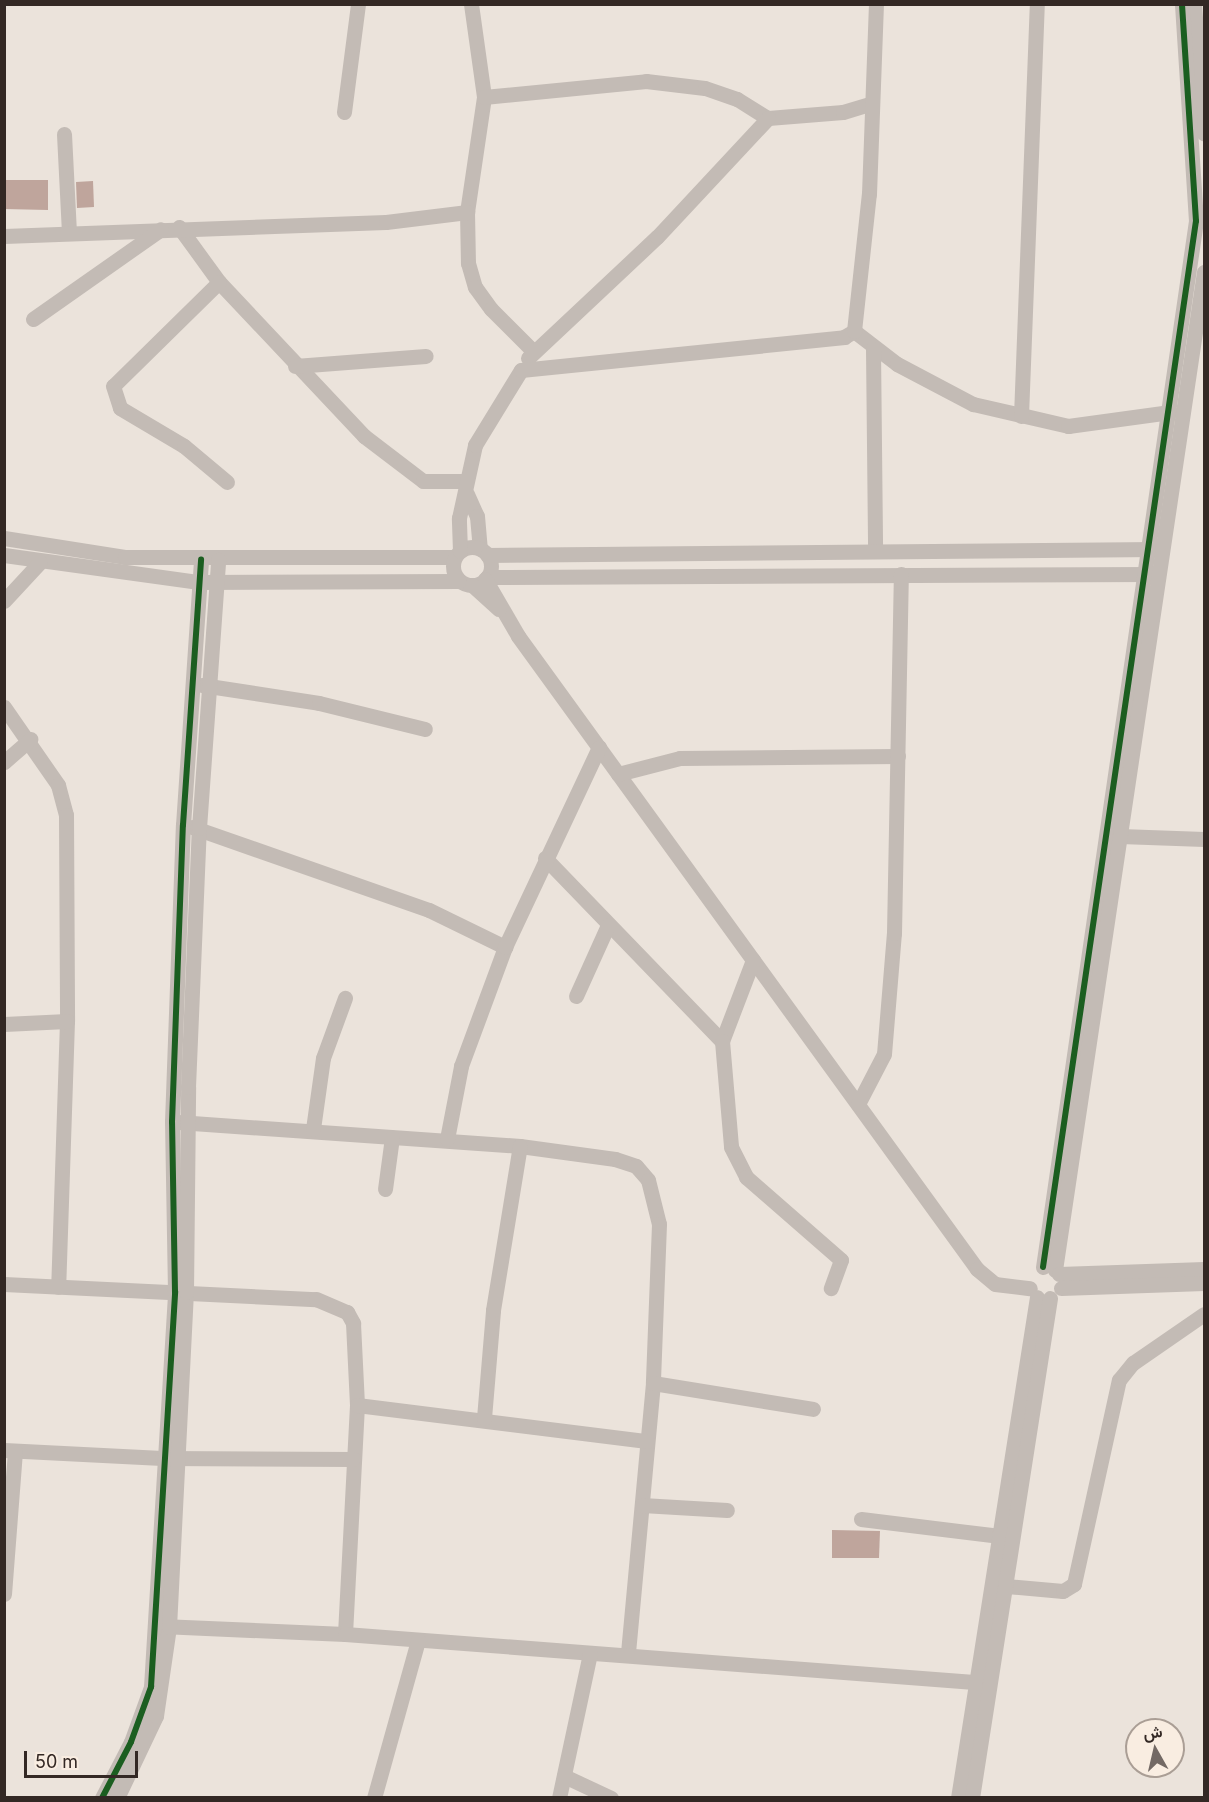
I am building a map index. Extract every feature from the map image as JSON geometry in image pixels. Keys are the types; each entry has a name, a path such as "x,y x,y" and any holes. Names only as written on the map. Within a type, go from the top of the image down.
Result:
{"street":[{"path":"344,112 358,4"},
{"path":"471,4 484,97 467,212 468,263 475,286 532,351"},
{"path":"520,370 844,338 854,331 869,194 870,104 876,4"},
{"path":"1021,416 1037,4"},
{"path":"972,1797 981,1682 1000,1536 1048,1283 1120,836 1197,198 1182,4"},
{"path":"1194,4 1204,134"},
{"path":"484,97 646,81 705,88 737,99 768,118 843,112 870,104"},
{"path":"768,118 657,237 532,351 475,445 459,518 458,554 453,569 476,581 499,609 977,1269 995,1284 1204,1283"},
{"path":"64,134 69,233"},
{"path":"4,236 179,227 386,222 467,212"},
{"path":"179,227 219,282 295,366 403,470 423,481 466,488"},
{"path":"33,319 161,229"},
{"path":"1155,549 1204,272"},
{"path":"219,282 113,386 120,408 184,446 227,482"},
{"path":"854,331 873,349 973,404 1080,427 1142,413 1170,412"},
{"path":"873,349 875,551"},
{"path":"295,366 426,356"},
{"path":"466,488 477,516 484,552 476,581"},
{"path":"4,538 125,557 201,560 484,552 1155,549"},
{"path":"4,555 216,583 901,574 1152,574"},
{"path":"117,1797 156,1716 162,1626 168,1457 180,1292 183,825 201,560"},
{"path":"180,1123 218,560"},
{"path":"4,601 40,561"},
{"path":"858,1104 884,1054 894,933 901,574"},
{"path":"958,1797 981,1682 1006,1586 1152,574"},
{"path":"193,683 320,703 425,729"},
{"path":"4,707 30,739 58,785 66,815 67,1021 58,1287"},
{"path":"4,762 30,739"},
{"path":"447,1139 461,1066 505,947 598,747"},
{"path":"618,774 680,758 898,756"},
{"path":"183,825 199,828 429,910 505,947"},
{"path":"1120,836 1204,839"},
{"path":"545,858 722,1041"},
{"path":"576,996 608,925"},
{"path":"753,960 722,1041 731,1147 746,1177 841,1260 831,1288"},
{"path":"313,1129 323,1058 345,998"},
{"path":"4,1024 67,1021"},
{"path":"180,1123 313,1129 520,1146 615,1159 636,1166 648,1180 659,1224 652,1383 628,1653"},
{"path":"385,1189 392,1137"},
{"path":"484,1418 493,1310 520,1146"},
{"path":"1048,1283 1204,1269"},
{"path":"4,1284 316,1299 340,1306 353,1323 357,1405 352,1459 345,1634"},
{"path":"1006,1586 1063,1591 1074,1584 1119,1380 1133,1363 1204,1314"},
{"path":"652,1383 813,1409"},
{"path":"357,1405 484,1418 647,1442"},
{"path":"4,1594 10,1450 168,1457 352,1459"},
{"path":"642,1505 727,1510"},
{"path":"861,1519 1000,1536"},
{"path":"162,1626 345,1634 590,1653 628,1653 981,1682"},
{"path":"102,1797 144,1712 162,1626"},
{"path":"374,1797 418,1640"},
{"path":"559,1797 590,1653"},
{"path":"564,1776 611,1797"}],"building":[{"path":"4,180 48,180 48,210 4,209"},
{"path":"93,181 94,207 77,208 76,182"},
{"path":"832,1530 880,1531 879,1558 832,1558"}],"cycle path":[{"path":"1043,1267 1196,221 1182,4"},
{"path":"102,1798 131,1742 151,1687 175,1292 172,1122 183,825 201,560"}]}
